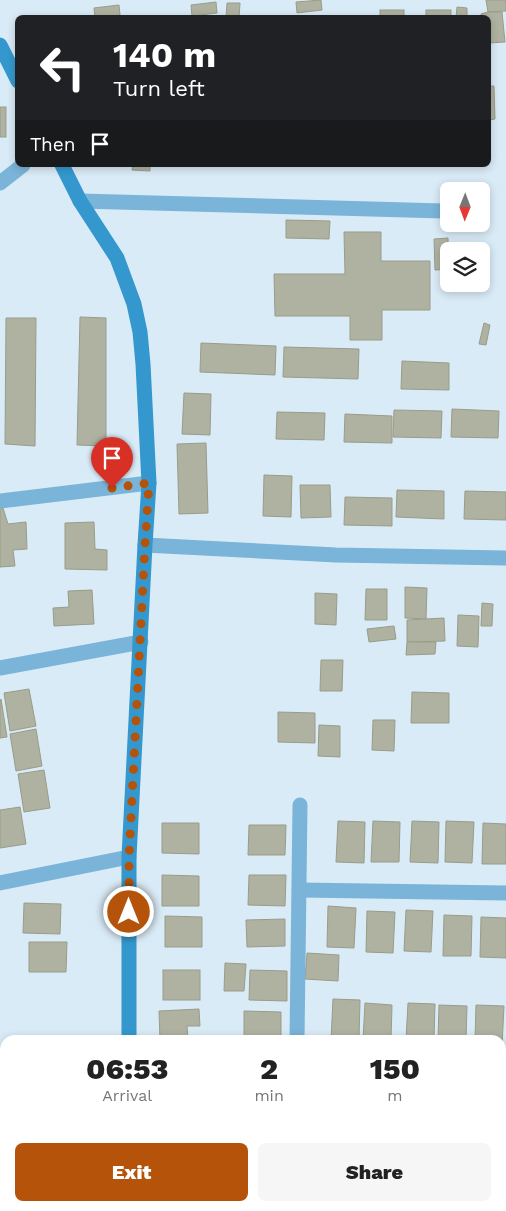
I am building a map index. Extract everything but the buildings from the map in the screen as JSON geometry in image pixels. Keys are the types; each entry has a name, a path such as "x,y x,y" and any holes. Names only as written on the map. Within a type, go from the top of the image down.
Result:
{"street":[{"path":"0,45 15,75"},
{"path":"0,183 20,167"},
{"path":"63,167 80,201 117,258 134,304 140,332 142,356 149,483 129,857 129,1035"},
{"path":"80,201 440,212"},
{"path":"0,501 149,483"},
{"path":"145,545 336,555 506,558"},
{"path":"0,668 140,642"},
{"path":"297,1035 300,806"},
{"path":"0,883 129,857"},
{"path":"300,890 506,893"}],"route":[{"path":"112,488 149,483 129,857 129,912"}]}
